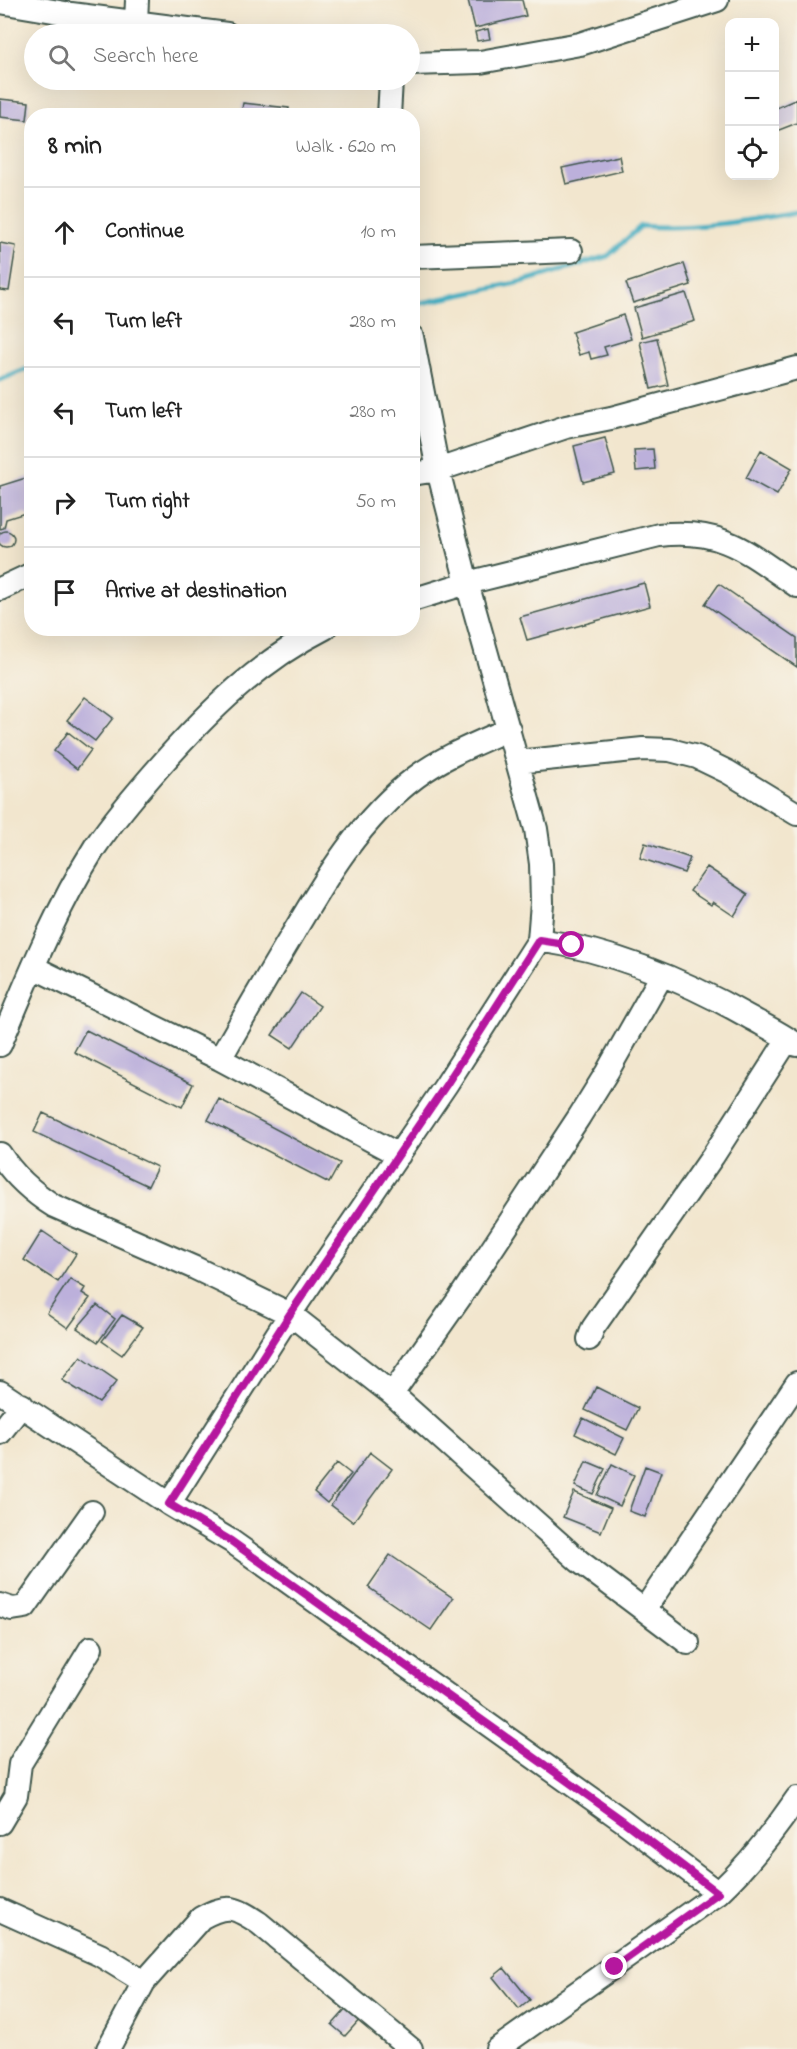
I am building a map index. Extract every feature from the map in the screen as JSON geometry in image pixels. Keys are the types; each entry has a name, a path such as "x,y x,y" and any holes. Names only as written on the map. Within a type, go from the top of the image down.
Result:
{"street":[{"path":"420,64 480,62 580,44 717,0"},
{"path":"0,2 136,11 187,24"},
{"path":"389,108 390,90"},
{"path":"420,257 571,251"},
{"path":"420,473 438,470 567,427 611,418 797,368"},
{"path":"169,1504 290,1314 399,1155 539,940 542,903 541,864 536,829 467,583 438,470 420,379"},
{"path":"420,598 467,583 659,535 685,532 709,536 737,545 797,586"},
{"path":"0,589 24,578"},
{"path":"0,1045 33,967 66,898 130,800 191,730 250,676 293,644 309,636"},
{"path":"220,1059 308,908 334,867 363,828 390,799 417,776 453,754 509,729"},
{"path":"517,762 644,749 670,750 697,758 728,772 797,814"},
{"path":"539,940 572,945 611,955 662,975 712,996 793,1042 593,1328 589,1339"},
{"path":"33,967 220,1059 399,1155"},
{"path":"392,1394 459,1299 608,1072 662,975"},
{"path":"0,1155 34,1193 54,1206 195,1268 290,1314 392,1394 579,1561 688,1643"},
{"path":"644,1610 797,1383"},
{"path":"0,1392 169,1504 231,1541 622,1820 718,1893"},
{"path":"0,1433 22,1405"},
{"path":"0,1605 12,1609 25,1606 92,1512"},
{"path":"0,1823 16,1796 20,1764 91,1648"},
{"path":"497,2049 718,1893 742,1871 769,1839 797,1798"},
{"path":"108,2049 144,1982 201,1918 227,1907 240,1910 259,1923 411,2049"},
{"path":"0,1910 100,1955 144,1982"}],"building":[{"path":"468,0 522,0 526,16 475,28"},
{"path":"488,29 490,39 477,41 475,32"},
{"path":"0,99 29,102 28,108 24,108 24,120 0,117"},
{"path":"797,99 797,123 779,130 779,107"},
{"path":"243,103 289,108 242,108"},
{"path":"619,156 622,171 566,184 562,168"},
{"path":"0,243 16,246 9,291 0,290"},
{"path":"684,264 691,285 633,303 626,283"},
{"path":"686,293 695,321 642,337 634,308"},
{"path":"623,315 631,339 604,347 607,355 591,359 589,352 579,355 572,332"},
{"path":"657,338 668,385 651,389 640,342"},
{"path":"605,438 615,474 583,482 574,446"},
{"path":"653,449 655,469 636,471 634,450"},
{"path":"761,450 792,468 777,495 746,478"},
{"path":"24,478 24,513 6,519 4,528 0,529 0,486"},
{"path":"6,531 12,533 12,545 6,547 0,545 0,533"},
{"path":"644,583 650,606 527,640 520,617"},
{"path":"719,584 797,638 797,667 705,604"},
{"path":"85,697 113,718 95,741 67,720"},
{"path":"68,732 91,750 77,769 54,751"},
{"path":"645,843 690,858 684,873 640,858"},
{"path":"707,867 748,894 734,916 690,891"},
{"path":"301,993 320,1006 292,1048 272,1035"},
{"path":"86,1030 193,1084 182,1107 74,1052"},
{"path":"219,1099 340,1163 329,1183 208,1120"},
{"path":"43,1113 157,1167 148,1186 34,1132"},
{"path":"42,1231 76,1254 58,1282 24,1260"},
{"path":"70,1279 85,1288 82,1293 90,1298 68,1328 47,1313"},
{"path":"97,1305 115,1319 98,1342 77,1328"},
{"path":"122,1315 143,1327 122,1355 102,1341"},
{"path":"81,1356 117,1381 99,1403 62,1380"},
{"path":"596,1387 638,1408 627,1430 585,1410"},
{"path":"583,1418 624,1438 616,1454 575,1434"},
{"path":"370,1452 392,1469 353,1522 331,1505"},
{"path":"586,1461 605,1469 593,1494 575,1486"},
{"path":"337,1463 351,1474 327,1503 314,1492"},
{"path":"612,1464 634,1475 620,1506 597,1495"},
{"path":"645,1466 661,1472 645,1517 629,1511"},
{"path":"574,1492 611,1508 601,1532 563,1517"},
{"path":"390,1555 453,1598 431,1630 368,1587"},
{"path":"504,1968 530,2000 519,2009 493,1977"},
{"path":"348,2007 361,2018 345,2036 332,2025"}],"waterway":[{"path":"420,303 521,282 608,256 641,226 700,226 797,212"},
{"path":"0,380 24,370"}],"route":[{"path":"572,945 539,940 446,1085 290,1314 169,1504 231,1541 622,1820 718,1893 615,1967"}]}
